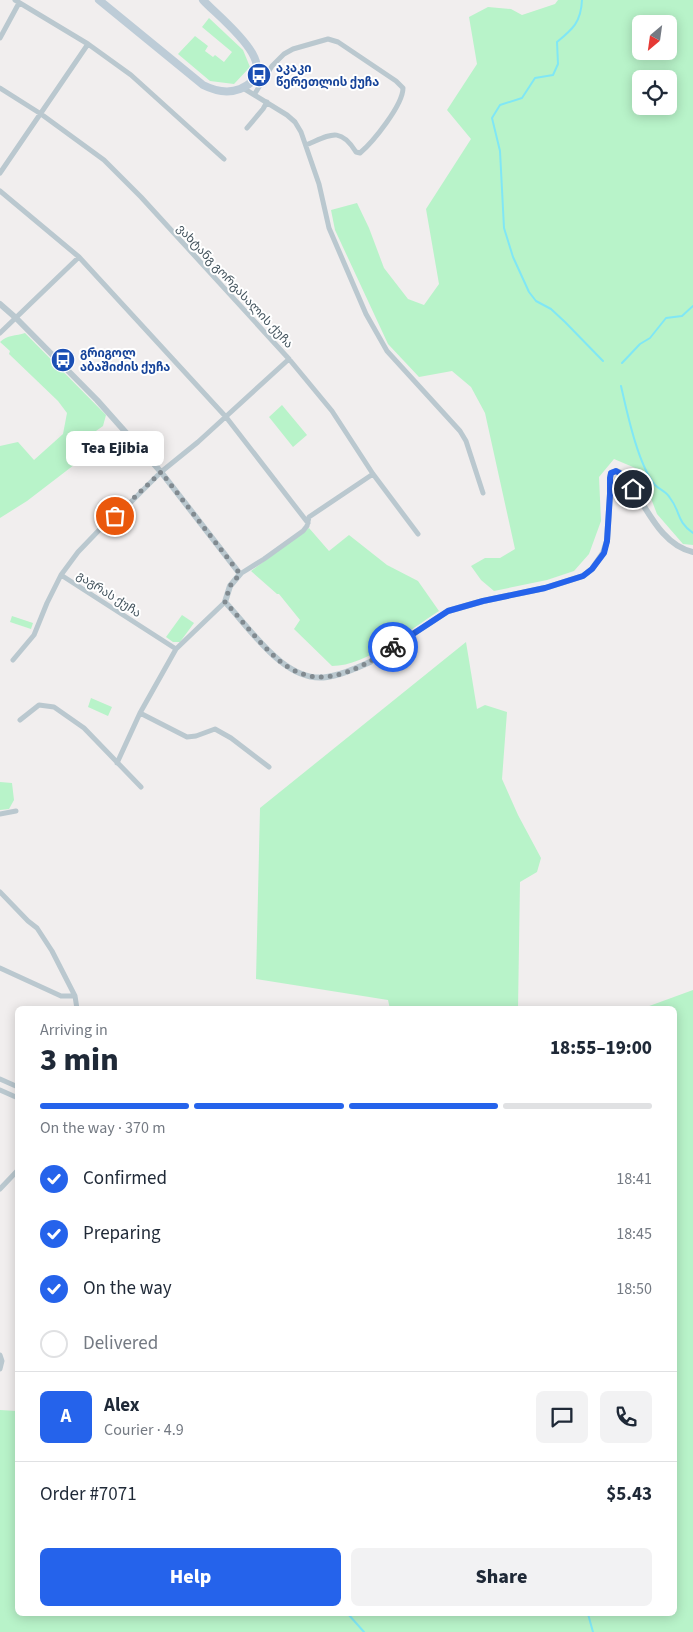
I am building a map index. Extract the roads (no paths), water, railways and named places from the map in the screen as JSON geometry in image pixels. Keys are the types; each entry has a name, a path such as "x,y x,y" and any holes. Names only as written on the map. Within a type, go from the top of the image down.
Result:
{"main road":[{"path":"99,0 203,85 212,90 223,92 243,88 256,75 256,59 243,40 203,0"}],"street":[{"path":"0,38 17,1 88,44 131,75 224,159"},
{"path":"254,94 272,66 284,54 293,49 328,39 338,42 396,81 403,88 402,98 384,125 360,153 356,152 345,137 340,135 327,136 306,144"},
{"path":"0,173 88,44"},
{"name":"ვახტანგ გორგასალის ქუჩა","path":"0,88 104,160 141,197 289,359 332,411 374,474 418,534"},
{"path":"243,88 295,122 306,144 320,184 329,228 366,314 387,351 463,436 483,493"},
{"path":"247,128 263,109 266,102"},
{"path":"0,190 79,257 226,416 308,523"},
{"path":"0,333 79,257"},
{"path":"0,304 97,400 161,472 240,574"},
{"name":"გაგრას ქუჩა","path":"176,649 61,575 78,552 103,526 289,359"},
{"path":"225,602 272,654 284,664 308,676 327,677 345,672 370,662 448,611 483,601 545,588 583,576 592,569 604,553 607,541 610,478 611,473 616,471 625,476 658,527 672,543 693,552"},
{"path":"117,763 140,713 176,649 225,602 230,586 240,574 303,531 309,518 374,474"},
{"path":"13,660 34,635 61,575"},
{"path":"20,720 39,705 54,707 84,728 141,787"},
{"path":"140,713 187,737 196,736 215,729 231,738 269,767"},
{"path":"0,814 16,811"},
{"path":"0,892 37,928 52,951 76,996 77,1006"},
{"path":"0,968 61,996 76,996"},
{"path":"0,1078 15,1086"},
{"path":"0,1090 15,1097"},
{"path":"0,1189 15,1173"},
{"path":"0,1355 2,1361 0,1369"}],"waterway":[{"path":"582,0 578,20 568,33 557,42 558,64 553,75 535,78 522,98 500,105 492,118 500,151 504,228 513,257 529,292 536,301 551,309 603,361"},
{"path":"622,363 640,344 650,338 666,318 682,316 693,306"},
{"path":"621,386 626,410 643,465 655,485 669,496 681,520 693,533"},
{"path":"350,1616 364,1632"},
{"path":"589,1616 593,1632"}],"place":[{"name":"აკაკი წერეთლის ქუჩა","path":"259,75"},
{"name":"გრიგოლ აბაშიძის ქუჩა","path":"63,360"},
{"name":"Tea Ejibia","path":"115,516"}]}
